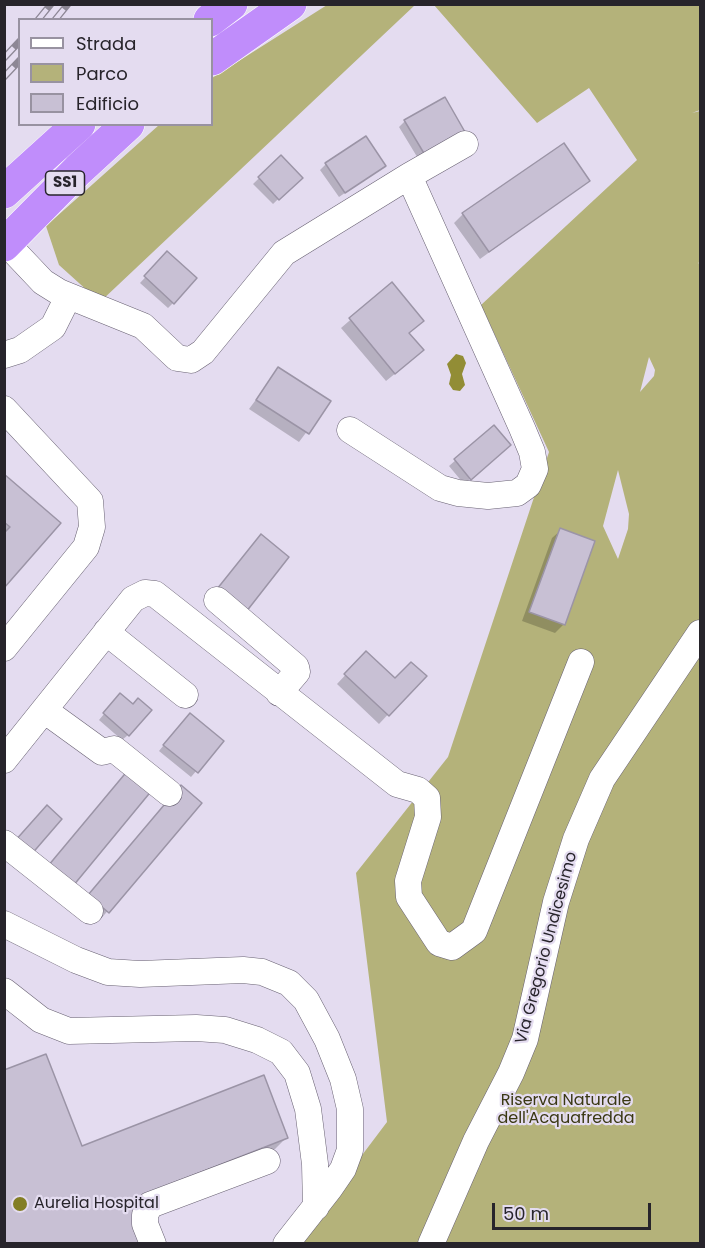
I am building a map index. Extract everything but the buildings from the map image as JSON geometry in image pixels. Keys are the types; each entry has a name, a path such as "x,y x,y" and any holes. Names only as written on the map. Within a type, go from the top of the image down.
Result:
{"highway":[{"path":"197,18 211,4"},
{"path":"213,18 231,4"},
{"path":"213,58 290,4"},
{"name":"SS1","path":"4,192 77,126"},
{"name":"SS1","path":"5,244 126,126"}],"street":[{"path":"5,244 43,282 68,297 142,326 177,358 191,360 203,352 284,253 465,144"},
{"path":"350,430 440,488 458,493 488,496 517,493 528,485 535,469 532,452 522,428 409,176"},
{"path":"4,356 20,350 53,327 68,297"},
{"path":"4,409 90,501 92,527 86,547 4,648"},
{"path":"4,760 133,599 145,593 155,594 397,783 418,790 427,798 428,817 408,881 409,897 439,943 452,947 474,931 581,662"},
{"path":"217,600 296,667 297,672 279,693"},
{"path":"106,632 185,695"},
{"name":"Via Gregorio Undicesimo","path":"431,1244 476,1141 511,1073 525,1039 556,902 576,839 602,778 700,633"},
{"path":"44,710 102,752 114,749 169,793"},
{"path":"4,843 90,911"},
{"path":"4,924 76,960 108,972 140,974 243,970 277,977 297,990 316,1018 335,1058 346,1094 351,1127 350,1150 343,1169 286,1244"},
{"path":"7,1000 41,1020 69,1031 196,1028 225,1030 257,1040 281,1052 297,1073 308,1109 315,1164 316,1207"},
{"path":"153,1244 145,1224 145,1215 150,1206 267,1161"}],"green space":[{"path":"327,5 415,5 100,302 59,265 46,226 158,126 213,126 213,77"},
{"name":"Riserva Naturale dell'Acquafredda","path":"434,5 700,5 700,110 692,113 700,111 700,260 698,264 700,262 700,1243 295,1244 387,1122 356,873 448,757 549,452 481,305 637,160 589,88 537,123","holes":["649,357 655,370 654,376 640,392","618,470 629,514 628,529 618,559 603,526"]}],"shaded area":[{"path":"456,354 463,356 466,363 462,374 465,385 460,391 453,390 449,384 451,375 447,364"}],"railway":[{"path":"40,18 51,4"},
{"path":"57,18 68,4"},
{"path":"4,58 18,43"},
{"path":"4,77 18,62"}],"place":[{"name":"Aurelia Hospital","path":"20,1204"}]}
